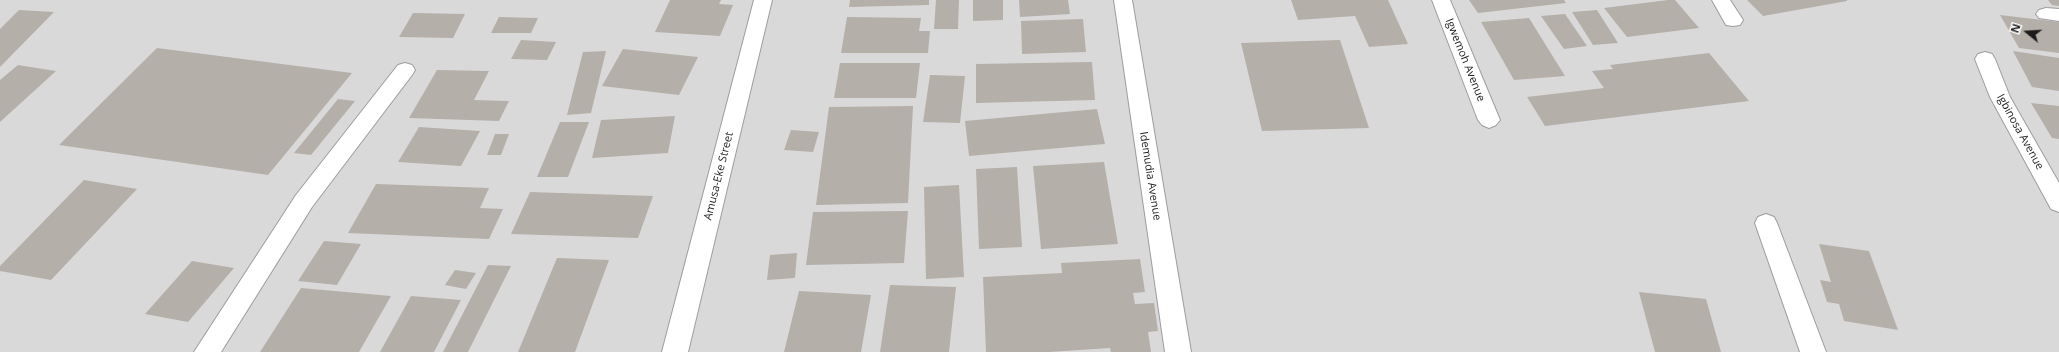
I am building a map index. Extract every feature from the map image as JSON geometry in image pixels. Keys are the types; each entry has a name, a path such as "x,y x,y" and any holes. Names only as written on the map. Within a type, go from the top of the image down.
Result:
{"street":[{"name":"Amusa-Eke Street","path":"675,352 763,0"},
{"name":"Idemudia Avenue","path":"1123,0 1178,352"},
{"name":"Igwemoh Avenue","path":"1442,0 1489,120"},
{"path":"1721,0 1733,20"},
{"name":"Igbinosa Avenue","path":"1985,59 2000,97 2059,203"},
{"path":"208,352 304,201 340,152 384,99 405,70"},
{"path":"1766,223 1813,352"}],"shaded area":[{"path":"0,0 2059,0 2059,352 0,352"}],"building":[{"path":"670,0 721,0 719,4 733,5 720,36 655,32"},
{"path":"850,0 929,0 929,5 849,7"},
{"path":"936,0 959,0 958,29 934,29"},
{"path":"973,0 1003,0 1003,20 973,21"},
{"path":"1019,0 1068,0 1070,14 1020,17"},
{"path":"1291,0 1388,0 1408,44 1369,47 1355,16 1298,20"},
{"path":"1469,0 1564,0 1566,3 1478,13"},
{"path":"1675,0 1699,28 1627,37 1604,8"},
{"path":"1747,0 1847,0 1847,1 1763,16"},
{"path":"2048,0 2059,0 2059,6 2052,5"},
{"path":"19,10 54,12 0,67 0,29"},
{"path":"1597,10 1618,43 1593,45 1572,12"},
{"path":"413,13 465,14 453,38 399,37"},
{"path":"1565,14 1587,46 1564,49 1541,16"},
{"path":"2000,15 2059,22 2059,53 2019,48"},
{"path":"499,17 538,18 531,33 491,33"},
{"path":"847,17 921,18 919,31 930,31 928,53 841,53"},
{"path":"1529,18 1565,76 1514,80 1481,22"},
{"path":"1083,19 1086,52 1022,54 1021,21"},
{"path":"521,40 556,42 547,60 511,59"},
{"path":"1340,40 1369,128 1262,131 1241,43"},
{"path":"157,48 352,73 268,175 59,145"},
{"path":"623,49 698,57 679,95 602,86"},
{"path":"606,51 591,113 567,115 583,52"},
{"path":"2013,51 2059,58 2059,91 2032,87"},
{"path":"1709,53 1749,101 1545,126 1527,97 1604,88 1592,71 1613,69 1610,65"},
{"path":"1092,62 1095,100 976,103 976,64"},
{"path":"840,63 920,63 916,98 834,98"},
{"path":"18,65 56,71 0,122 0,80"},
{"path":"437,70 489,71 474,100 509,101 499,121 409,118"},
{"path":"930,75 965,76 960,123 923,122"},
{"path":"338,99 355,101 311,155 294,153"},
{"path":"2031,103 2059,106 2059,139 2052,138"},
{"path":"913,106 908,203 816,205 829,107"},
{"path":"1097,109 1105,144 969,156 965,121"},
{"path":"675,116 668,153 592,158 601,120"},
{"path":"560,122 589,122 568,177 537,177"},
{"path":"419,127 480,131 461,166 398,162"},
{"path":"791,130 819,132 813,152 784,150"},
{"path":"495,134 509,134 501,155 487,155"},
{"path":"1104,162 1118,244 1041,249 1033,166"},
{"path":"1017,167 1022,247 979,249 976,169"},
{"path":"84,180 137,189 51,280 0,271 0,266"},
{"path":"376,184 489,188 480,208 503,209 489,239 348,233"},
{"path":"959,185 964,277 926,279 924,187"},
{"path":"530,192 653,196 638,238 511,234"},
{"path":"908,211 904,263 806,265 813,212"},
{"path":"324,241 361,244 337,285 298,281"},
{"path":"1819,244 1869,251 1898,330 1844,321 1839,304 1827,302 1820,280 1831,282"},
{"path":"797,253 795,278 767,280 770,255"},
{"path":"557,258 609,260 575,352 518,352"},
{"path":"1140,259 1145,292 1133,293 1135,304 1154,303 1158,331 1148,332 1151,352 1111,352 1110,348 1049,352 986,352 983,277 1062,273 1061,263"},
{"path":"192,261 234,268 188,322 145,314"},
{"path":"488,265 511,266 468,352 443,352"},
{"path":"455,270 476,273 466,289 445,285"},
{"path":"890,285 956,287 949,352 880,352"},
{"path":"301,288 391,296 359,352 260,352"},
{"path":"799,291 871,295 861,352 784,352"},
{"path":"1639,292 1706,299 1721,352 1655,352"},
{"path":"411,296 461,300 434,352 380,352"}]}
